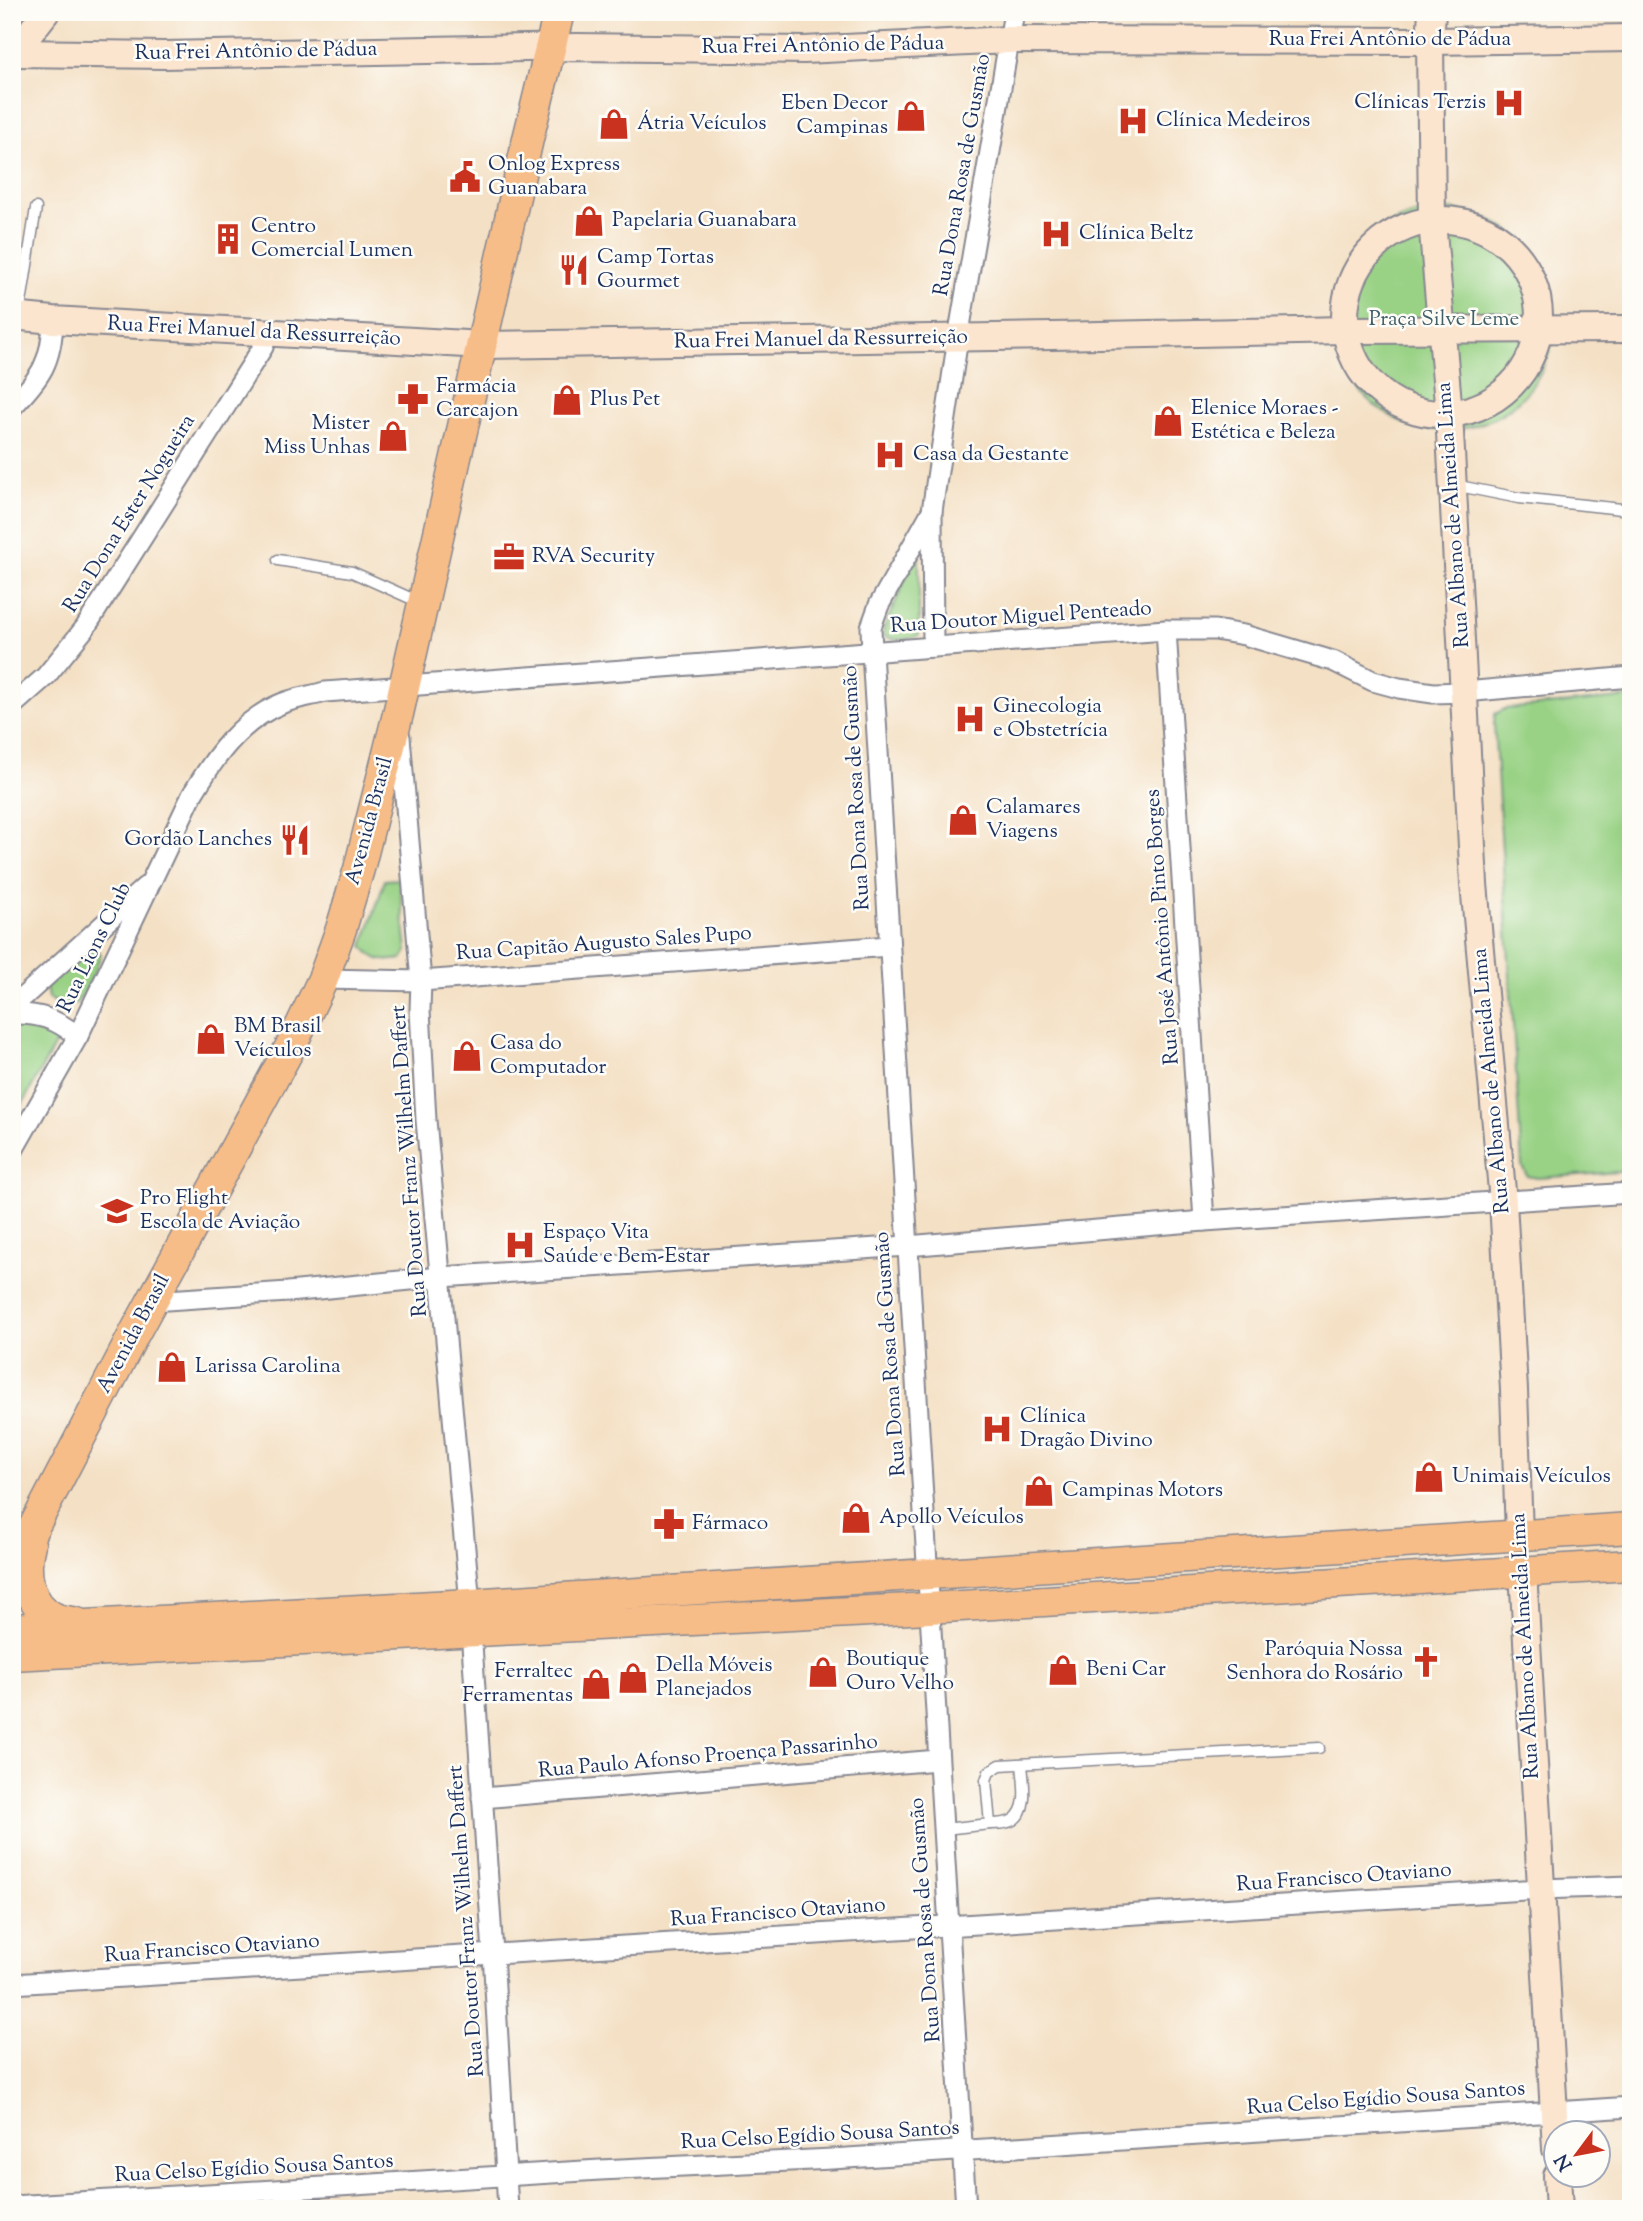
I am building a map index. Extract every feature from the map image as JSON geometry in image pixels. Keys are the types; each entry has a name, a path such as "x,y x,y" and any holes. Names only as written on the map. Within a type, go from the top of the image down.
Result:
{"main road":[{"name":"Avenida Brasil","path":"15,1557 293,1042 323,979 341,929 398,714 559,12"},
{"path":"35,1524 25,1560 26,1577 37,1604 55,1618 88,1625"},
{"path":"12,1655 470,1617 927,1574 1631,1528"},
{"path":"12,1629 88,1625 929,1608 1631,1565"}],"street":[{"path":"14,54 46,12"},
{"name":"Rua Dona Rosa de Gusmão","path":"933,648 932,511 958,338 1014,12"},
{"name":"Rua Albano de Almeida Lima","path":"1432,12 1432,220 1454,485 1474,884 1503,1202 1519,1535 1554,2120"},
{"name":"Rua Frei Antônio de Pádua","path":"14,54 164,55 550,48 804,50 1009,40 1430,41 1631,38"},
{"path":"1432,220 1461,222 1488,232 1511,250 1528,273 1537,300 1538,330 1526,366 1508,388 1486,405 1449,414 1425,413 1401,406 1381,393 1363,375 1351,354 1345,330 1345,307 1350,285 1359,266 1373,248 1390,234 1432,220"},
{"name":"Rua Frei Manuel da Ressurreição","path":"16,316 483,345 1345,330 1631,329"},
{"path":"12,407 36,381 47,360 52,345 53,320"},
{"name":"Rua Dona Ester Nogueira","path":"12,706 46,676 85,628 263,346 268,332"},
{"name":"Rua Dona Rosa de Gusmão","path":"932,511 878,605 871,627 967,2209"},
{"name":"Rua Doutor Miguel Penteado","path":"404,685 1166,630 1215,630 1244,635 1333,660 1373,681 1433,693 1631,677"},
{"name":"Rua José Antônio Pinto Borges","path":"1166,630 1205,1221"},
{"name":"Rua Lions Club","path":"12,1152 78,1036 192,795 212,761 233,736 282,703 325,692 404,685"},
{"name":"Rua Doutor Franz Wilhelm Daffert","path":"398,714 421,981 426,1120 470,1617 494,1954 508,2209"},
{"name":"Rua Lions Club","path":"12,1007 153,879"},
{"name":"Rua Capitão Augusto Sales Pupo","path":"323,979 421,981 889,946"},
{"name":"Rua Lions Club","path":"12,1014 33,1013 60,1022 78,1036"},
{"path":"152,1301 288,1292 441,1277 907,1246 1205,1221 1631,1193"},
{"name":"Rua Paulo Afonso Proença Passarinho","path":"482,1798 938,1760"},
{"name":"Rua Francisco Otaviano","path":"12,1984 1540,1889 1631,1886"},
{"name":"Rua Celso Egídio Sousa Santos","path":"12,2206 963,2150 1631,2107"},
{"path":"1558,2190 1559,2209"}],"lane":[{"path":"16,316 36,208"},
{"path":"1454,485 1519,498 1631,510"},
{"path":"278,560 352,572 423,604"},
{"path":"990,1824 986,1780 989,1772 1000,1765 1319,1748"},
{"path":"944,1829 1011,1822 1021,1813 1024,1794 1022,1764"}],"green space":[{"name":"Praça Silve Leme","path":"1433,210 1455,210 1486,218 1505,228 1522,242 1536,259 1546,278 1554,320 1546,362 1536,381 1522,398 1505,412 1486,422 1455,430 1433,430 1392,417 1374,405 1359,390 1342,362 1334,331 1334,309 1347,268 1359,250 1374,235 1402,218"},
{"path":"919,549 919,635 902,639 885,637 883,630"},
{"path":"1631,697 1631,1171 1538,1178 1527,1176 1522,1166 1495,714 1505,709"},
{"path":"399,879 407,951 402,959 380,960 363,946 385,880"},
{"path":"94,947 101,954 99,961 76,1004 63,1006 48,998 46,987 84,949"},
{"path":"24,1022 55,1027 58,1039 12,1123 12,1028"}],"place":[{"name":"Clínicas Terzis","path":"1509,103"},
{"name":"Eben Decor Campinas","path":"911,116"},
{"name":"Clínica Medeiros","path":"1133,121"},
{"name":"Átria Veículos","path":"614,124"},
{"name":"Onlog Express Guanabara","path":"465,177"},
{"name":"Papelaria Guanabara","path":"589,221"},
{"name":"Clínica Beltz","path":"1056,234"},
{"name":"Centro Comercial Lumen","path":"228,239"},
{"name":"Camp Tortas Gourmet","path":"574,270"},
{"name":"Farmácia Carcajon","path":"413,399"},
{"name":"Plus Pet","path":"567,400"},
{"name":"Elenice Moraes - Estética e Beleza","path":"1168,421"},
{"name":"Mister Miss Unhas","path":"393,436"},
{"name":"Casa da Gestante","path":"890,455"},
{"name":"RVA Security","path":"509,557"},
{"name":"Ginecologia e Obstetrícia","path":"970,719"},
{"name":"Calamares Viagens","path":"963,820"},
{"name":"Gordão Lanches","path":"295,840"},
{"name":"BM Brasil Veículos","path":"211,1039"},
{"name":"Casa do Computador","path":"467,1056"},
{"name":"Pro Flight Escola de Aviação","path":"117,1211"},
{"name":"Espaço Vita Saúde e Bem-Estar","path":"520,1245"},
{"name":"Larissa Carolina","path":"172,1367"},
{"name":"Clínica Dragão Divino","path":"997,1429"},
{"name":"Unimais Veículos","path":"1429,1477"},
{"name":"Campinas Motors","path":"1039,1491"},
{"name":"Apollo Veículos","path":"856,1518"},
{"name":"Fármaco","path":"669,1524"},
{"name":"Paróquia Nossa Senhora do Rosário","path":"1426,1662"},
{"name":"Beni Car","path":"1063,1670"},
{"name":"Boutique Ouro Velho","path":"823,1672"},
{"name":"Della Móveis Planejados","path":"633,1678"},
{"name":"Ferraltec Ferramentas","path":"596,1684"}]}
